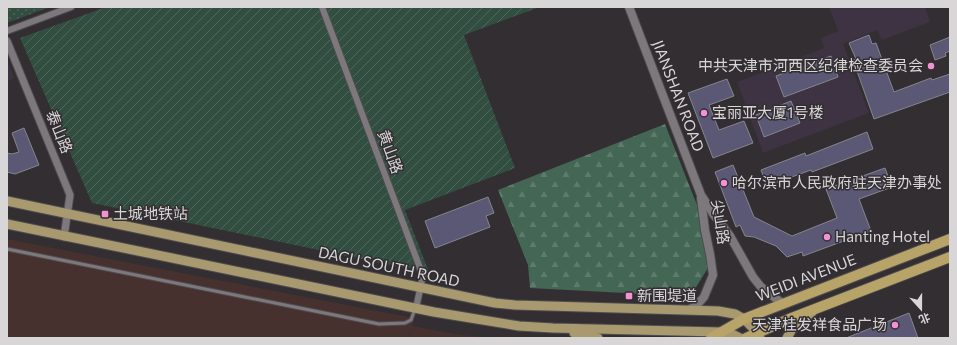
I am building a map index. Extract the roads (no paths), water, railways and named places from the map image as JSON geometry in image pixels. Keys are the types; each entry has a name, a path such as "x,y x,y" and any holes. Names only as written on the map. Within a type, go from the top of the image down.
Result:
{"highway":[{"name":"WEIDI AVENUE","path":"711,338 744,318 950,239"},
{"path":"746,338 758,335 818,307 950,257"}],"main road":[{"name":"JIANSHAN ROAD","path":"629,7 701,195"},
{"name":"尖山路","path":"701,195 730,236 753,277 761,287 783,304"},
{"name":"尖山路","path":"689,310 698,304 704,297 713,275 705,230 701,195"},
{"name":"DAGU SOUTH ROAD","path":"7,201 477,300 514,305 689,310 730,313 744,318"},
{"path":"7,224 64,237 479,320 519,326 553,328 720,332 732,334 740,338"},
{"path":"787,338 792,329 818,307"},
{"path":"744,318 758,335"},
{"path":"553,328 598,338"},
{"path":"704,338 720,332"}],"street":[{"path":"7,31 71,7"},
{"name":"黄山路","path":"322,7 422,276 421,288 416,308"},
{"name":"泰山路","path":"7,41 70,195 64,237"}],"lane":[{"path":"7,248 379,324 405,323 411,320 416,308"}],"place":[{"name":"中共天津市河西区纪律检查委员会","path":"931,66"},
{"name":"宝丽亚大厦1号楼","path":"704,113"},
{"name":"哈尔滨市人民政府驻天津办事处","path":"724,183"},
{"name":"土城地铁站","path":"105,214"},
{"name":"Hanting Hotel","path":"827,237"},
{"name":"新围堤道","path":"629,296"},
{"name":"天津桂发祥食品广场","path":"895,325"}]}
